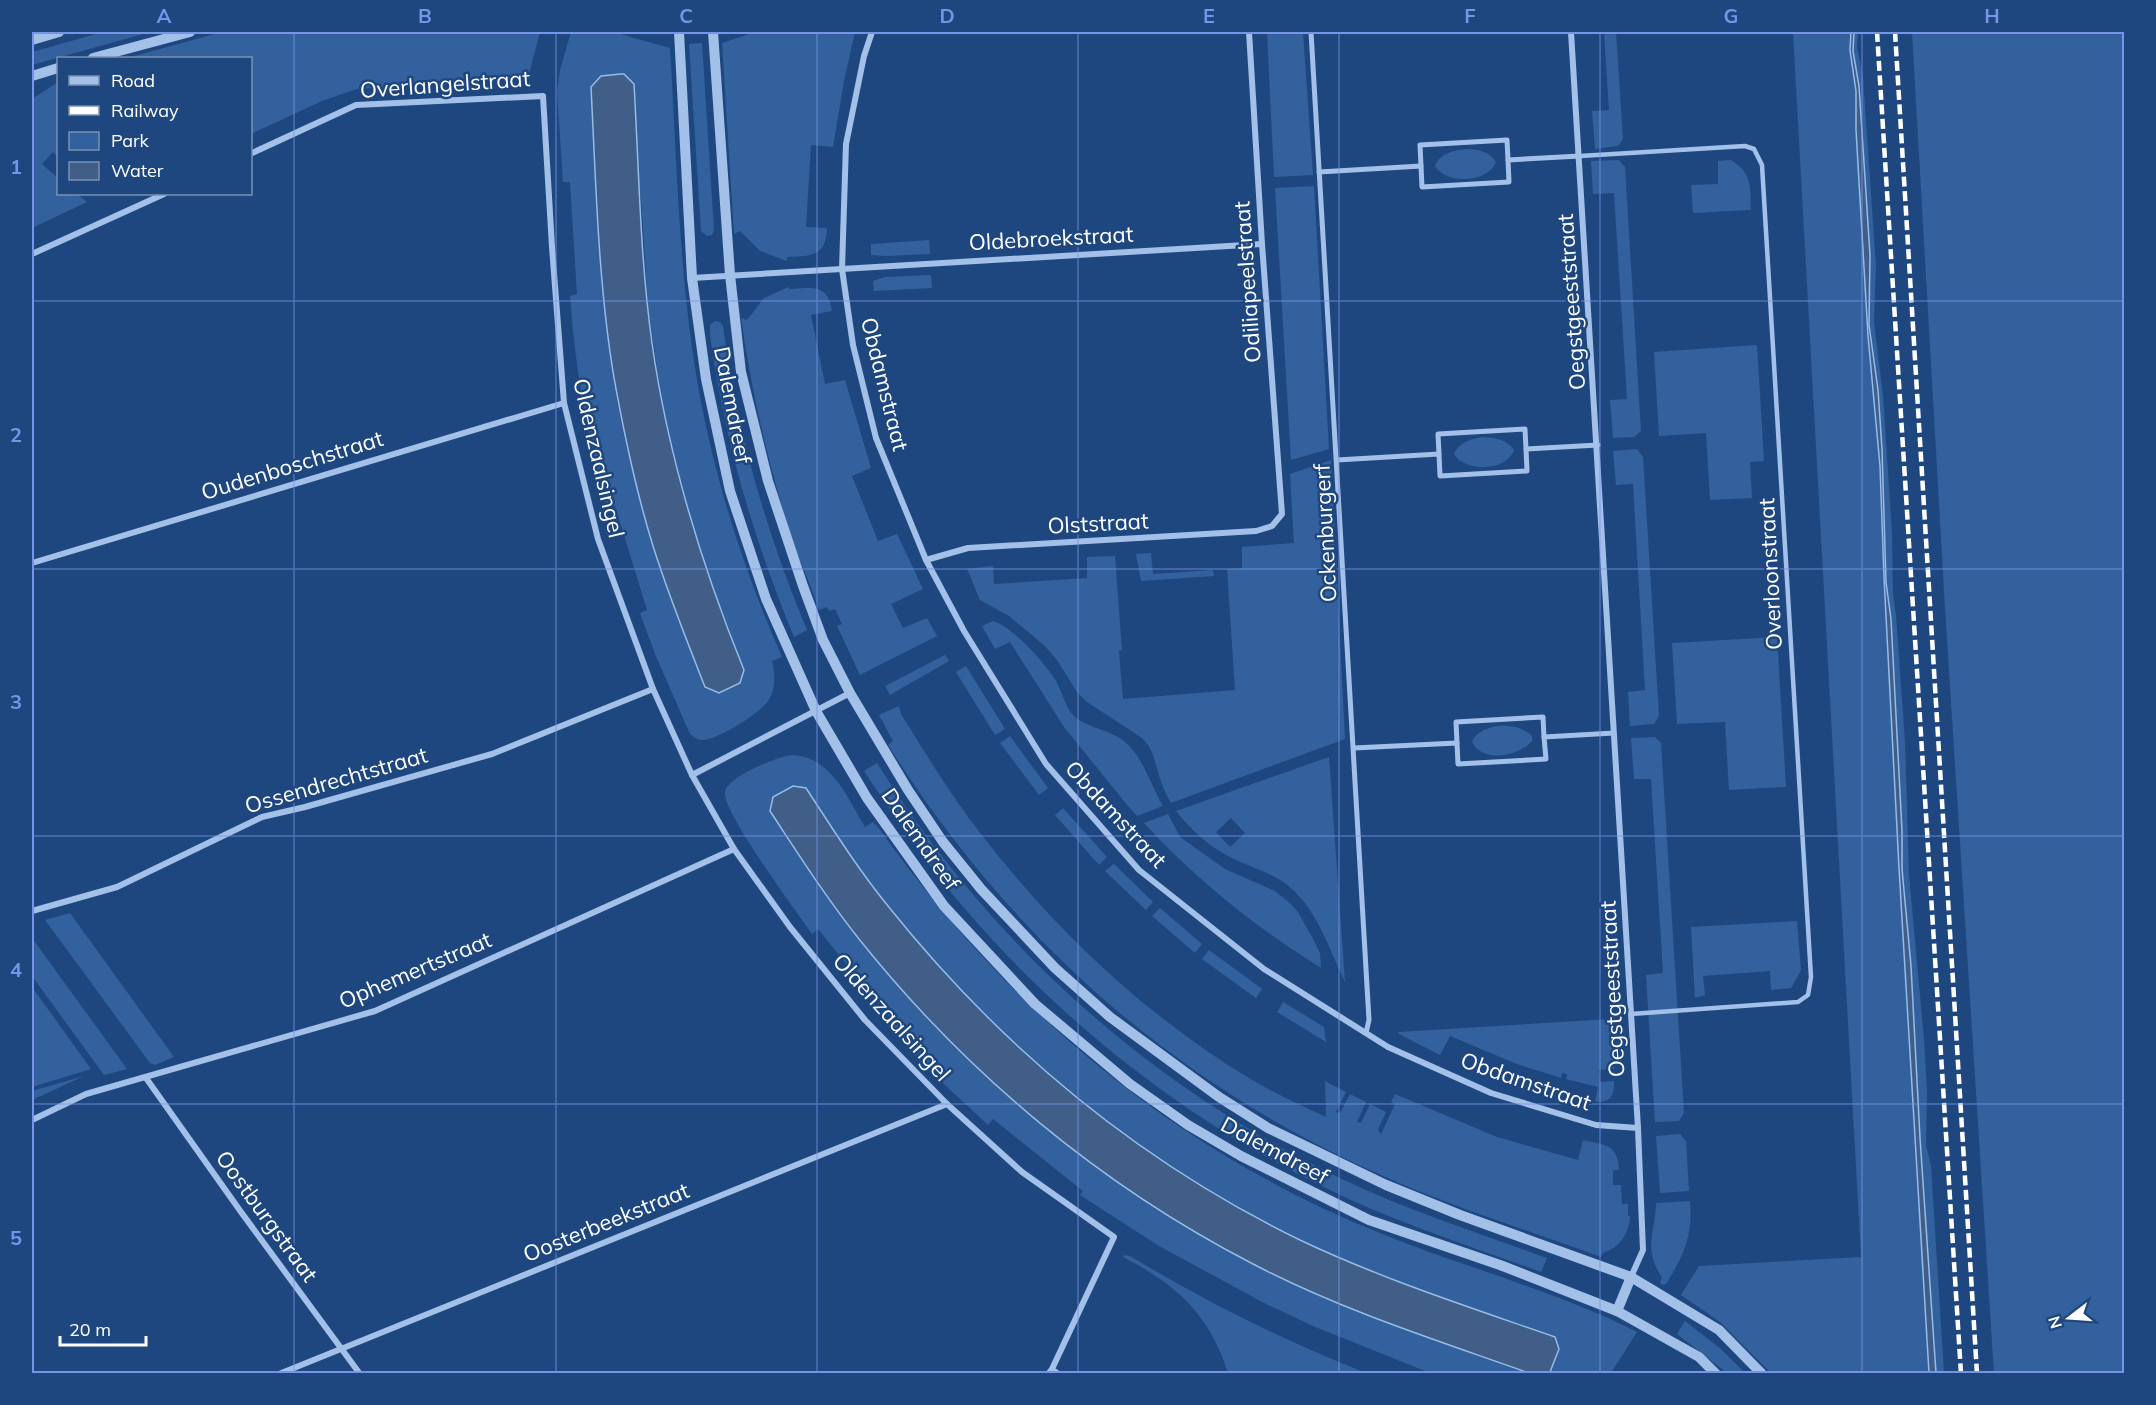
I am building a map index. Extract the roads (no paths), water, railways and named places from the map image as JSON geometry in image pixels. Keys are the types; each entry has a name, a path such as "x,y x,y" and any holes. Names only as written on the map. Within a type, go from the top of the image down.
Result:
{"street":[{"path":"32,40 59,32"},
{"path":"97,57 190,32"},
{"name":"Dalemdreef","path":"679,32 692,278 706,379 730,490 766,599 816,711 867,798 944,906 1035,1004 1130,1084 1188,1125 1241,1156 1369,1220 1500,1265 1617,1311 1699,1357 1716,1374"},
{"name":"Dalemdreef","path":"713,32 730,275 741,372 768,481 823,640 850,693 914,799 944,842 981,889 1055,968 1154,1052 1219,1097 1268,1128 1386,1185 1460,1215 1631,1277 1719,1330 1762,1374"},
{"name":"Obdamstraat","path":"872,32 864,56 846,144 842,268 853,345 876,438 926,560 964,631 1046,764 1139,870 1264,969 1388,1047 1491,1094 1596,1125 1638,1128"},
{"name":"Odiliapeelstraat","path":"1249,32 1282,514 1272,526"},
{"name":"Ockenburgerf","path":"1311,32 1369,1020 1366,1033"},
{"name":"Oegstgeeststraat","path":"1571,32 1638,1128 1642,1250 1631,1277"},
{"path":"32,76 57,68"},
{"name":"Overlangelstraat","path":"252,153 356,105 543,96"},
{"name":"Oldenzaalsingel","path":"543,96 564,403 598,539 653,689 692,775 734,849 790,927 866,1020 947,1104 1022,1172 1114,1237 1050,1371"},
{"path":"1507,140 1509,182 1422,187 1421,166 1420,145 1507,140"},
{"path":"1508,160 1580,156"},
{"path":"1319,172 1421,166"},
{"path":"32,254 162,195"},
{"name":"Oldebroekstraat","path":"842,268 1262,244"},
{"path":"692,278 842,268"},
{"name":"Oudenboschstraat","path":"32,563 564,403"},
{"path":"1525,429 1527,471 1440,476 1439,454 1438,434 1525,429"},
{"path":"1526,449 1598,445"},
{"path":"1337,460 1439,454"},
{"name":"Olststraat","path":"926,560 968,548 1256,531 1272,526"},
{"name":"Ossendrechtstraat","path":"32,911 117,886 262,817 492,754 653,689"},
{"path":"692,775 850,693"},
{"path":"1543,717 1546,759 1458,764 1457,743 1456,722 1543,717"},
{"path":"1544,737 1614,733"},
{"path":"1354,748 1457,743"},
{"name":"Ophemertstraat","path":"32,1120 86,1094 375,1011 734,849"},
{"name":"Oostburgstraat","path":"146,1078 360,1374"},
{"name":"Oosterbeekstraat","path":"279,1374 947,1104"},
{"path":"1617,1311 1631,1277"}],"lane":[{"name":"Overloonstraat","path":"1580,156 1745,146 1754,149 1762,165 1810,953 1811,977 1808,995 1798,1002 1631,1014"},
{"path":"1050,1371 1060,1374"}],"water":[{"path":"1851,32 1854,32 1853,51 1859,86 1870,255 1869,325 1878,390 1882,449 1886,582 1891,619 1902,869 1911,966 1936,1373 1929,1373 1899,868 1880,466 1868,336 1856,130 1856,91 1850,50"},
{"path":"624,74 634,84 645,278 652,343 667,427 700,550 744,670 740,683 719,693 705,687 659,564 636,483 614,378 601,269 591,87 601,76"},
{"path":"793,786 806,788 866,878 931,957 977,1006 1075,1096 1128,1137 1183,1174 1240,1209 1300,1240 1394,1280 1555,1337 1559,1349 1550,1372 1529,1373 1389,1323 1286,1281 1197,1233 1142,1199 1089,1162 990,1080 900,988 859,939 824,893 770,811 773,797"}],"railway":[{"path":"1877,32 1961,1374"},
{"path":"1895,32 1977,1374"}]}
